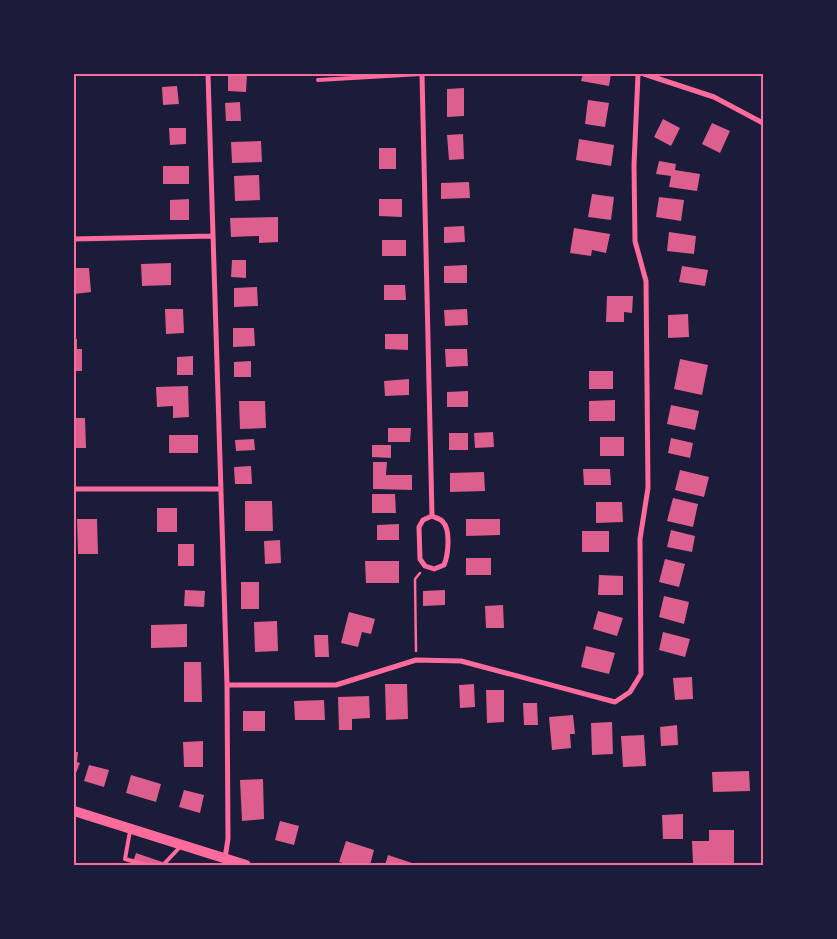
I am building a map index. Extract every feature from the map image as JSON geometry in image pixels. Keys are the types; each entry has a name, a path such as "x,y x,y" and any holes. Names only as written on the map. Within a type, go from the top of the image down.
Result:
{"main road":[{"path":"74,811 246,865"}],"street":[{"path":"208,74 227,685 228,839 225,859"},
{"path":"421,74 432,516"},
{"path":"227,685 336,685 416,660 461,661 615,702 630,692 641,674 640,539 648,488 646,281 635,241 634,165 638,74"},
{"path":"644,74 714,96 763,123"},
{"path":"74,239 213,236"},
{"path":"74,489 221,488"},
{"path":"432,516 442,520 447,527 448,556 444,565 434,569 425,566 420,559 419,527 423,520 432,516"}],"lane":[{"path":"318,80 421,74"},
{"path":"130,828 125,859 146,865"},
{"path":"163,865 182,845"}],"path":[{"path":"416,660 415,579 425,566"}],"building":[{"path":"228,74 247,74 246,92 228,91"},
{"path":"583,74 611,74 609,86 581,81"},
{"path":"177,86 179,104 163,105 162,87"},
{"path":"464,88 464,116 447,117 447,89"},
{"path":"588,100 609,103 605,127 585,124"},
{"path":"240,102 241,121 226,121 225,103"},
{"path":"663,119 680,128 671,146 654,137"},
{"path":"712,123 730,131 720,153 702,144"},
{"path":"169,128 186,128 186,144 170,145"},
{"path":"463,134 464,159 449,160 447,135"},
{"path":"579,139 614,145 611,166 576,160"},
{"path":"261,141 262,162 232,163 231,142"},
{"path":"379,148 396,148 396,169 379,169"},
{"path":"659,161 676,164 675,170 700,174 697,191 669,187 671,176 656,174"},
{"path":"163,166 189,166 189,184 163,184"},
{"path":"259,175 260,200 235,201 234,176"},
{"path":"469,182 470,198 441,199 441,183"},
{"path":"592,194 614,197 611,220 588,217"},
{"path":"659,197 684,200 681,221 656,217"},
{"path":"189,199 189,220 170,220 170,200"},
{"path":"379,199 402,199 402,217 379,216"},
{"path":"278,217 278,242 259,243 259,236 231,237 230,218"},
{"path":"464,226 465,242 444,243 444,227"},
{"path":"574,228 610,234 606,253 592,250 591,256 570,253"},
{"path":"669,232 696,236 694,254 667,251"},
{"path":"382,240 406,240 406,256 382,256"},
{"path":"232,260 246,260 246,278 231,277"},
{"path":"171,263 171,285 142,286 141,264"},
{"path":"467,265 467,283 444,283 444,266"},
{"path":"682,266 708,270 705,286 679,282"},
{"path":"74,268 89,268 91,292 74,294"},
{"path":"384,285 405,285 406,300 384,300"},
{"path":"257,287 258,306 234,307 234,288"},
{"path":"607,296 633,296 632,313 624,312 624,322 606,322"},
{"path":"165,309 183,309 184,333 166,334"},
{"path":"467,309 468,325 445,326 444,310"},
{"path":"688,314 689,337 668,338 668,315"},
{"path":"233,328 254,328 255,346 233,347"},
{"path":"385,334 408,334 408,350 385,349"},
{"path":"74,339 77,339 77,349 82,349 82,371 74,371"},
{"path":"445,349 467,349 468,366 446,367"},
{"path":"193,356 193,375 177,375 177,357"},
{"path":"680,359 708,365 702,395 674,389"},
{"path":"251,361 251,377 234,377 234,362"},
{"path":"589,371 613,371 613,389 589,389"},
{"path":"409,379 409,395 385,396 384,381"},
{"path":"188,386 189,417 173,418 173,406 157,407 156,387"},
{"path":"468,391 468,407 447,407 447,392"},
{"path":"615,400 615,421 589,421 589,401"},
{"path":"239,401 265,401 266,428 240,429"},
{"path":"671,405 699,411 695,430 667,424"},
{"path":"74,418 85,418 86,448 74,448"},
{"path":"388,428 411,428 410,442 388,442"},
{"path":"493,432 494,447 475,448 474,433"},
{"path":"449,433 468,433 468,450 449,450"},
{"path":"169,435 198,435 198,453 169,453"},
{"path":"600,437 624,437 624,456 600,456"},
{"path":"671,438 693,443 690,458 668,453"},
{"path":"254,439 255,450 236,451 235,440"},
{"path":"372,445 391,445 391,458 372,457"},
{"path":"373,462 387,462 386,475 412,475 412,490 373,489"},
{"path":"251,466 252,484 235,484 234,467"},
{"path":"583,469 610,469 611,485 584,485"},
{"path":"680,470 709,477 704,497 675,490"},
{"path":"484,472 485,491 450,492 450,473"},
{"path":"372,494 395,494 396,513 372,513"},
{"path":"673,498 698,504 693,527 667,521"},
{"path":"245,501 272,501 273,531 245,531"},
{"path":"596,502 622,502 623,522 596,523"},
{"path":"157,508 177,508 177,532 157,532"},
{"path":"77,519 97,519 98,554 78,554"},
{"path":"466,519 500,519 500,535 466,536"},
{"path":"399,524 399,540 377,540 377,525"},
{"path":"671,530 695,536 692,552 667,547"},
{"path":"582,531 609,531 609,552 582,552"},
{"path":"280,540 281,563 265,564 264,541"},
{"path":"178,544 194,544 194,566 178,566"},
{"path":"466,558 491,558 491,575 466,575"},
{"path":"665,559 685,564 679,587 659,582"},
{"path":"365,561 399,561 399,583 366,583"},
{"path":"599,575 623,576 623,595 598,595"},
{"path":"241,582 259,582 259,609 241,609"},
{"path":"185,590 205,591 204,607 184,606"},
{"path":"445,590 445,605 423,606 423,591"},
{"path":"664,596 689,602 684,624 659,617"},
{"path":"503,605 504,628 486,628 485,606"},
{"path":"598,611 623,618 617,636 593,629"},
{"path":"349,612 375,619 371,634 362,632 358,647 341,643"},
{"path":"277,621 278,651 255,652 254,622"},
{"path":"187,624 187,647 151,648 151,625"},
{"path":"663,632 690,639 685,657 659,650"},
{"path":"314,635 328,635 329,657 315,657"},
{"path":"586,646 615,653 609,674 581,667"},
{"path":"184,662 201,662 202,702 184,702"},
{"path":"692,677 693,699 675,700 673,678"},
{"path":"385,684 407,684 408,719 386,720"},
{"path":"474,684 475,707 460,708 459,685"},
{"path":"486,690 504,690 504,722 487,723"},
{"path":"369,696 370,718 352,719 352,730 339,730 338,697"},
{"path":"324,700 325,720 295,720 294,701"},
{"path":"523,703 537,703 538,725 524,725"},
{"path":"243,711 265,711 265,731 243,731"},
{"path":"573,715 575,734 570,734 571,748 552,750 549,717"},
{"path":"612,722 613,754 592,755 591,723"},
{"path":"677,725 678,745 661,746 660,727"},
{"path":"644,735 646,766 623,767 621,736"},
{"path":"203,741 203,767 184,767 183,742"},
{"path":"74,752 78,752 77,762 80,763 74,778"},
{"path":"89,765 109,770 104,787 84,781"},
{"path":"749,771 750,791 713,792 712,772"},
{"path":"131,775 161,784 156,802 126,793"},
{"path":"263,779 264,819 242,821 240,780"},
{"path":"184,790 204,795 200,813 179,807"},
{"path":"683,814 683,839 663,839 662,815"},
{"path":"280,821 299,826 294,845 275,840"},
{"path":"709,830 734,830 734,863 693,863 692,841 709,841"},
{"path":"346,841 374,850 370,865 351,865 339,862"},
{"path":"136,853 171,865 132,865"},
{"path":"388,855 418,865 385,865"}]}
